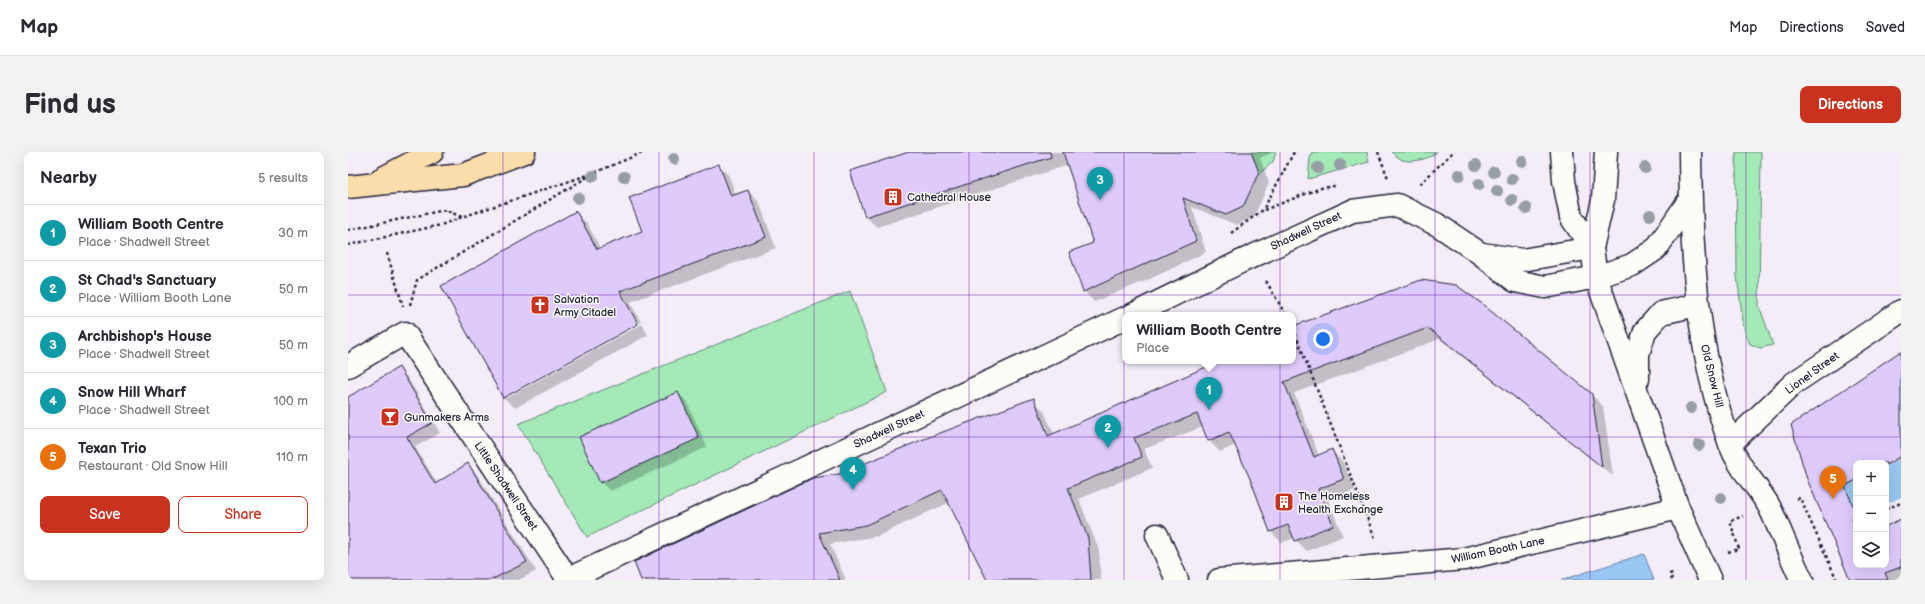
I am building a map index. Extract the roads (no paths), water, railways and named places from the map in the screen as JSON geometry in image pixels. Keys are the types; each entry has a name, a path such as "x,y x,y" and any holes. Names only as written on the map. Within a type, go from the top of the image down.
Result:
{"highway":[{"path":"371,184 432,152"},
{"path":"348,187 463,175 524,152"}],"street":[{"path":"1562,152 1564,181 1572,217 1592,248"},
{"path":"1606,152 1603,200 1592,248 1596,277 1678,508 1710,580"},
{"name":"Old Snow Hill","path":"1690,152 1690,199 1697,305 1706,362 1730,444 1737,461 1769,507 1802,580"},
{"name":"Shadwell Street","path":"1138,312 1240,262 1352,210 1397,204 1438,225 1481,254 1515,281 1545,287 1596,277 1632,265 1656,249 1690,199"},
{"name":"Shadwell Street","path":"1481,254 1522,260 1592,248"},
{"path":"1638,392 1638,354 1645,331 1661,313 1697,305"},
{"name":"Lionel Street","path":"1730,444 1794,383 1901,311"},
{"name":"Shadwell Street","path":"567,579 1122,319"},
{"name":"Little Shadwell Street","path":"348,366 406,325 567,579"},
{"name":"William Booth Lane","path":"1219,580 1464,559 1678,508"},
{"path":"1157,535 1177,580"},
{"path":"1787,580 1789,554"}],"water":[{"path":"1644,554 1654,580 1561,580"}],"waterway":[{"path":"1889,484 1901,478"},
{"path":"1843,504 1853,499"}],"place":[{"name":"Cathedral House","path":"893,197"},
{"name":"Archbishop's House","path":"1100,200"},
{"name":"Salvation Army Citadel","path":"540,305"},
{"name":"William Booth Centre","path":"1209,410"},
{"name":"Gunmakers Arms","path":"390,417"},
{"name":"St Chad's Sanctuary","path":"1108,448"},
{"name":"Snow Hill Wharf","path":"853,490"},
{"name":"Texan Trio","path":"1833,499"},
{"name":"The Homeless Health Exchange","path":"1284,502"}]}
